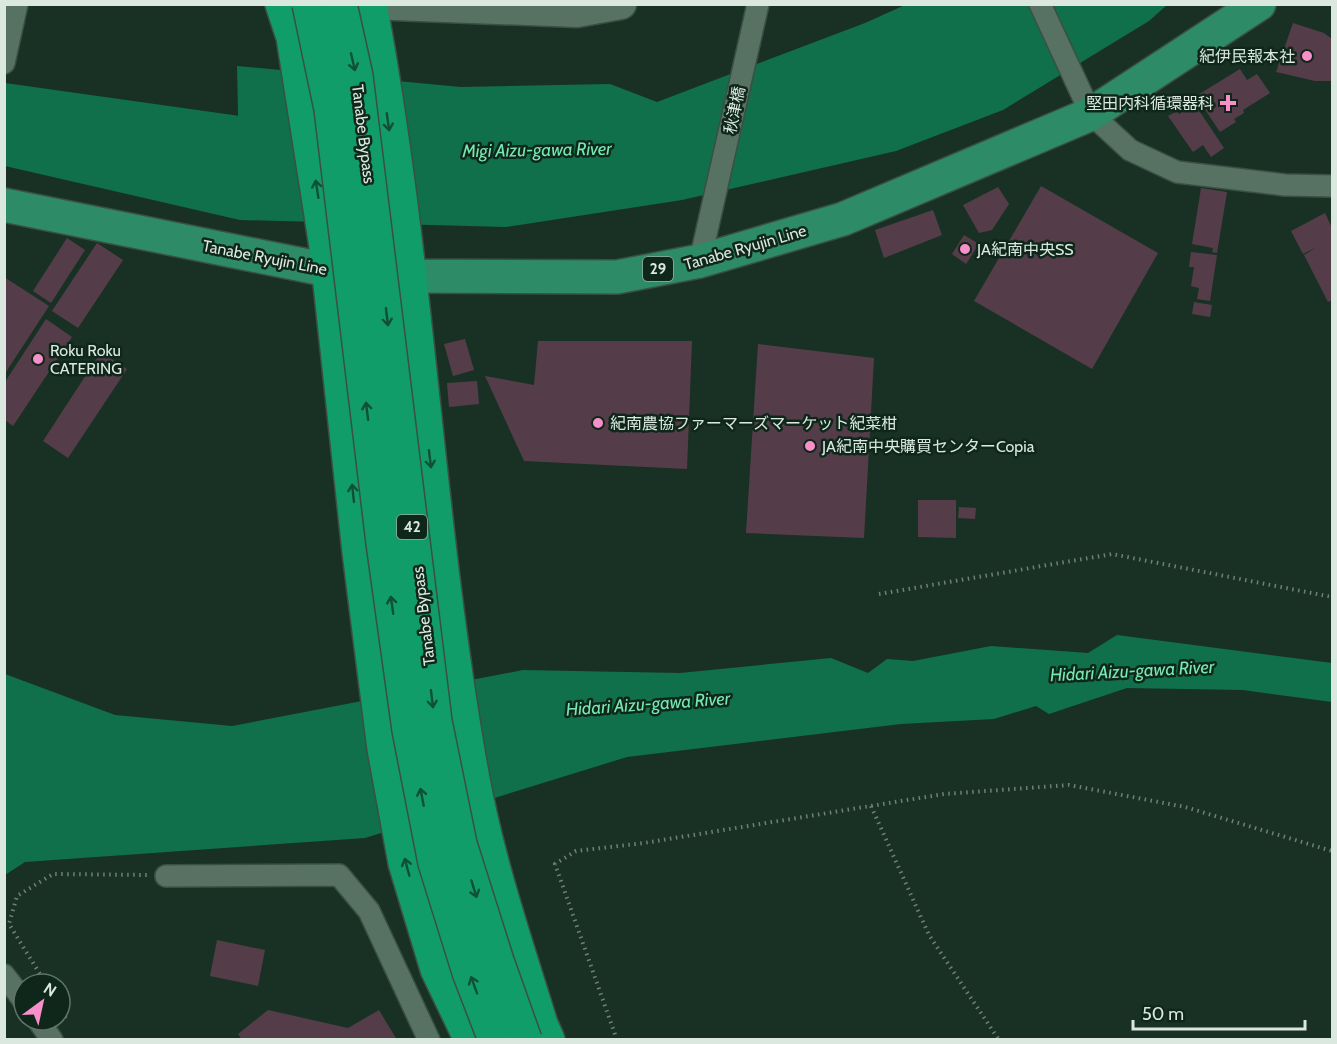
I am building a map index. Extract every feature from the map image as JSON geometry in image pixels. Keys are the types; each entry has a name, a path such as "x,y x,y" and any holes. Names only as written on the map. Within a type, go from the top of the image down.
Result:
{"highway":[{"path":"282,4 293,37 327,259 359,552 384,749 405,863 436,969 471,1040"},
{"name":"Tanabe Bypass","path":"309,4 331,109 408,730 435,863 469,972 495,1040"},
{"name":"Tanabe Bypass","path":"340,4 356,76 435,721 460,844 525,1040"},
{"path":"370,5 407,260 456,672 471,770 494,872 548,1040"}],"main road":[{"name":"Tanabe Ryujin Line","path":"4,205 327,259 407,260 617,277 700,261 843,219 1088,107 1259,4"}],"street":[{"path":"4,63 17,4"},
{"path":"370,5 577,12 621,4"},
{"path":"1040,4 1088,107 1130,150 1177,172 1285,185 1332,186"},
{"name":"秋津橋","path":"700,261 757,6"},
{"path":"166,876 339,875 369,911 429,1040"}],"path":[{"path":"879,594 1112,554 1332,597"},
{"path":"617,1040 555,864 576,851 644,843 944,794 1069,785 1185,807 1332,851"},
{"path":"872,806 929,935 999,1040"},
{"path":"39,972 9,924 17,896 53,874 166,876"}],"water":[{"path":"905,5 1167,5 1149,21 1003,110 896,151 682,200 506,227 240,220 5,166 4,94 239,158 237,66 461,87 610,84 657,102 865,23"},
{"name":"Hidari Aizu-gawa River","path":"1117,635 1332,663 1332,702 1243,690 1127,688 1049,714 1036,706 994,719 901,724 627,757 365,838 25,862 5,875 5,674 115,715 232,726 523,670 680,673 831,658 868,673 887,659 913,661 991,646 1088,653"}],"building":[{"name":"紀伊民報本社","path":"1293,23 1324,33 1332,39 1332,81 1315,81 1276,72"},
{"name":"堅田内科循環器科","path":"1240,69 1247,80 1257,74 1270,93 1243,110 1244,113 1234,119 1236,122 1220,132 1196,96"},
{"path":"1196,103 1224,148 1211,157 1203,145 1193,152 1168,116 1177,111 1179,114"},
{"path":"1041,186 1158,253 1092,369 974,301"},
{"path":"998,187 1009,204 992,230 979,233 963,205"},
{"path":"1201,188 1227,192 1217,253 1212,252 1213,248 1192,244"},
{"name":"JA紀南中央SS","path":"933,210 942,235 884,258 875,230"},
{"path":"1325,213 1332,228 1332,300 1328,302 1304,255 1317,247 1303,254 1291,231"},
{"name":"JA紀南中央SS","path":"964,235 979,244 966,264 952,254"},
{"path":"67,238 85,250 51,303 33,291"},
{"path":"97,243 123,260 78,328 52,311"},
{"path":"1191,252 1217,255 1210,301 1197,299 1199,288 1191,286 1194,267 1189,267"},
{"path":"4,277 49,306 4,375"},
{"path":"1194,302 1212,305 1210,317 1192,314"},
{"name":"Roku Roku CATERING","path":"46,319 72,337 13,426 5,420 5,382"},
{"path":"465,339 474,370 453,376 444,344"},
{"name":"紀南農協ファーマーズマーケット紀菜柑","path":"538,341 692,341 687,469 524,461 485,376 534,385"},
{"name":"JA紀南中央購買センターCopia","path":"758,344 874,358 864,538 746,533"},
{"path":"101,352 127,369 68,458 43,441"},
{"path":"477,381 479,404 449,407 447,383"},
{"path":"918,500 956,500 956,538 918,537"},
{"path":"959,507 976,508 975,519 958,518"},
{"path":"217,940 265,950 258,986 210,976"},
{"path":"268,1010 348,1028 379,1010 397,1040 242,1040 238,1034"}],"waterway":[{"name":"Migi Aizu-gawa River","path":"4,104 295,145"}],"place":[{"name":"紀伊民報本社","path":"1307,56"},
{"name":"堅田内科循環器科","path":"1228,103"},
{"name":"JA紀南中央SS","path":"965,249"},
{"name":"Roku Roku CATERING","path":"38,359"},
{"name":"紀南農協ファーマーズマーケット紀菜柑","path":"598,423"},
{"name":"JA紀南中央購買センターCopia","path":"810,446"}]}
